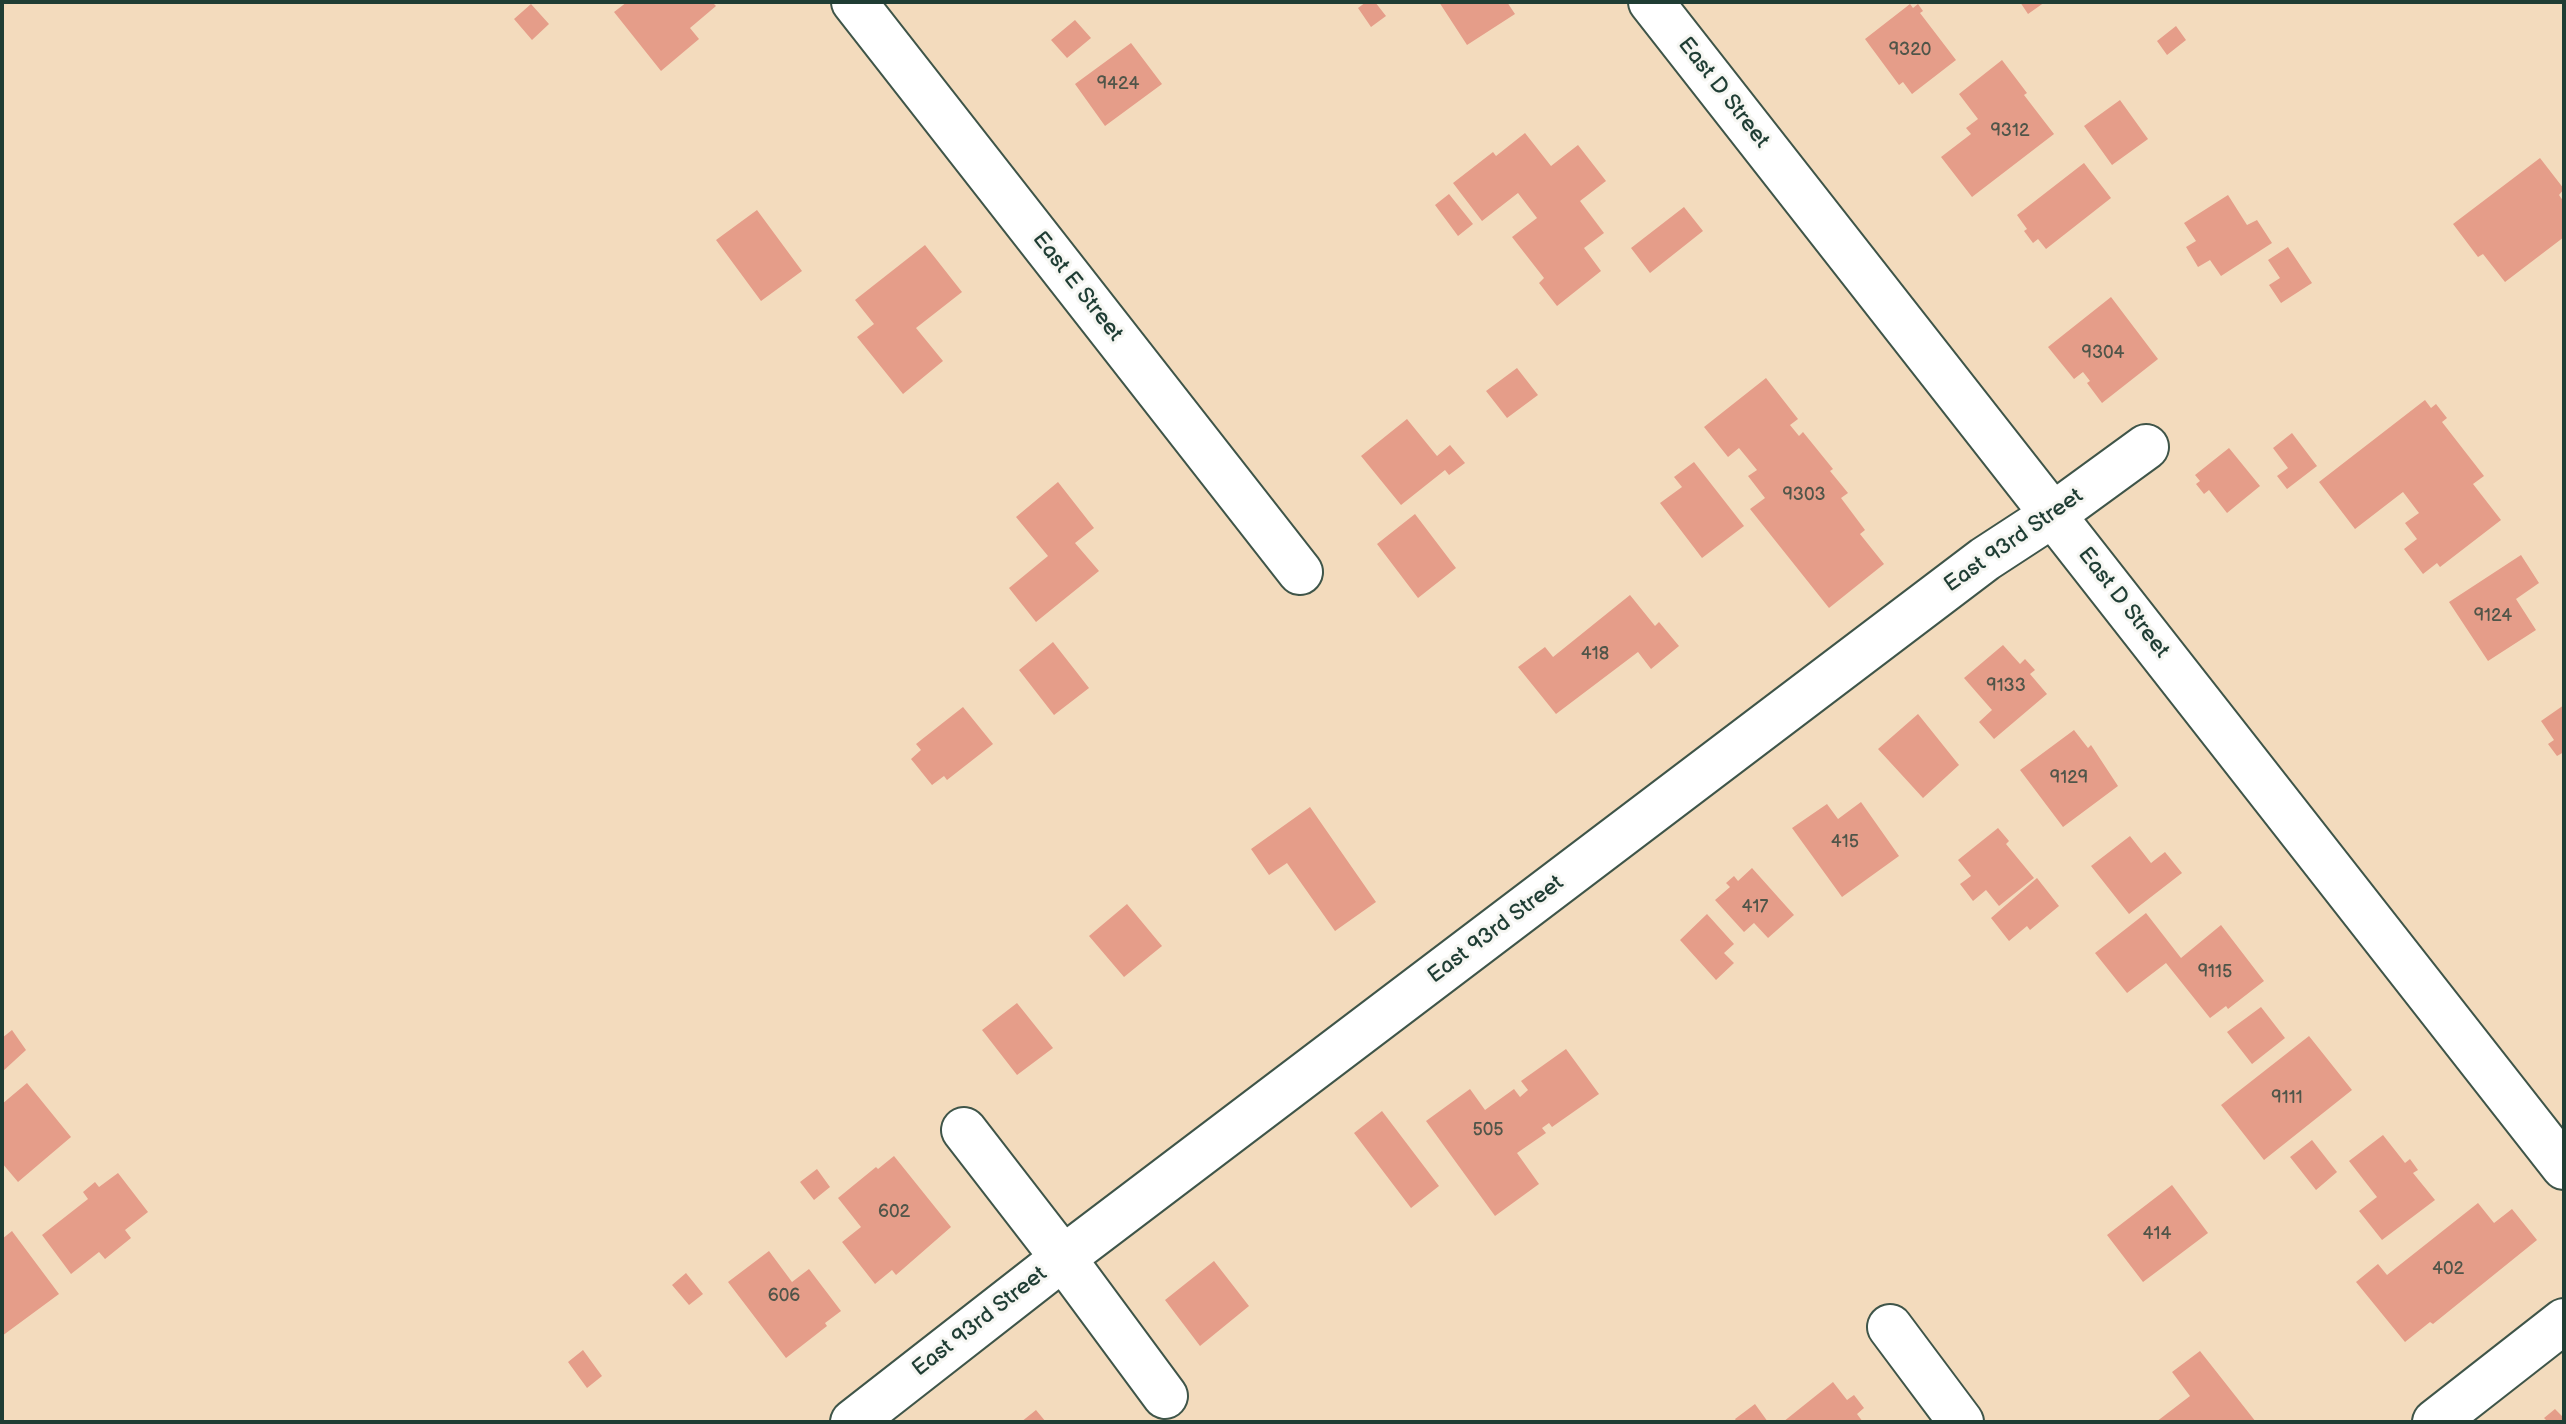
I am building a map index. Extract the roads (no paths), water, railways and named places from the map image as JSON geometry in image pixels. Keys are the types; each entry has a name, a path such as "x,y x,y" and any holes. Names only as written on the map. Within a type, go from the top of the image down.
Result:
{"street":[{"name":"East E Street","path":"854,2 1300,572"},
{"name":"East D Street","path":"1670,8 2054,514 2564,1167"},
{"name":"East 93rd Street","path":"853,1422 1063,1258 1985,559 2054,514 2146,447"},
{"path":"964,1130 1165,1396"},
{"path":"2435,1422 2564,1321"},
{"path":"1890,1327 1961,1422"}]}
